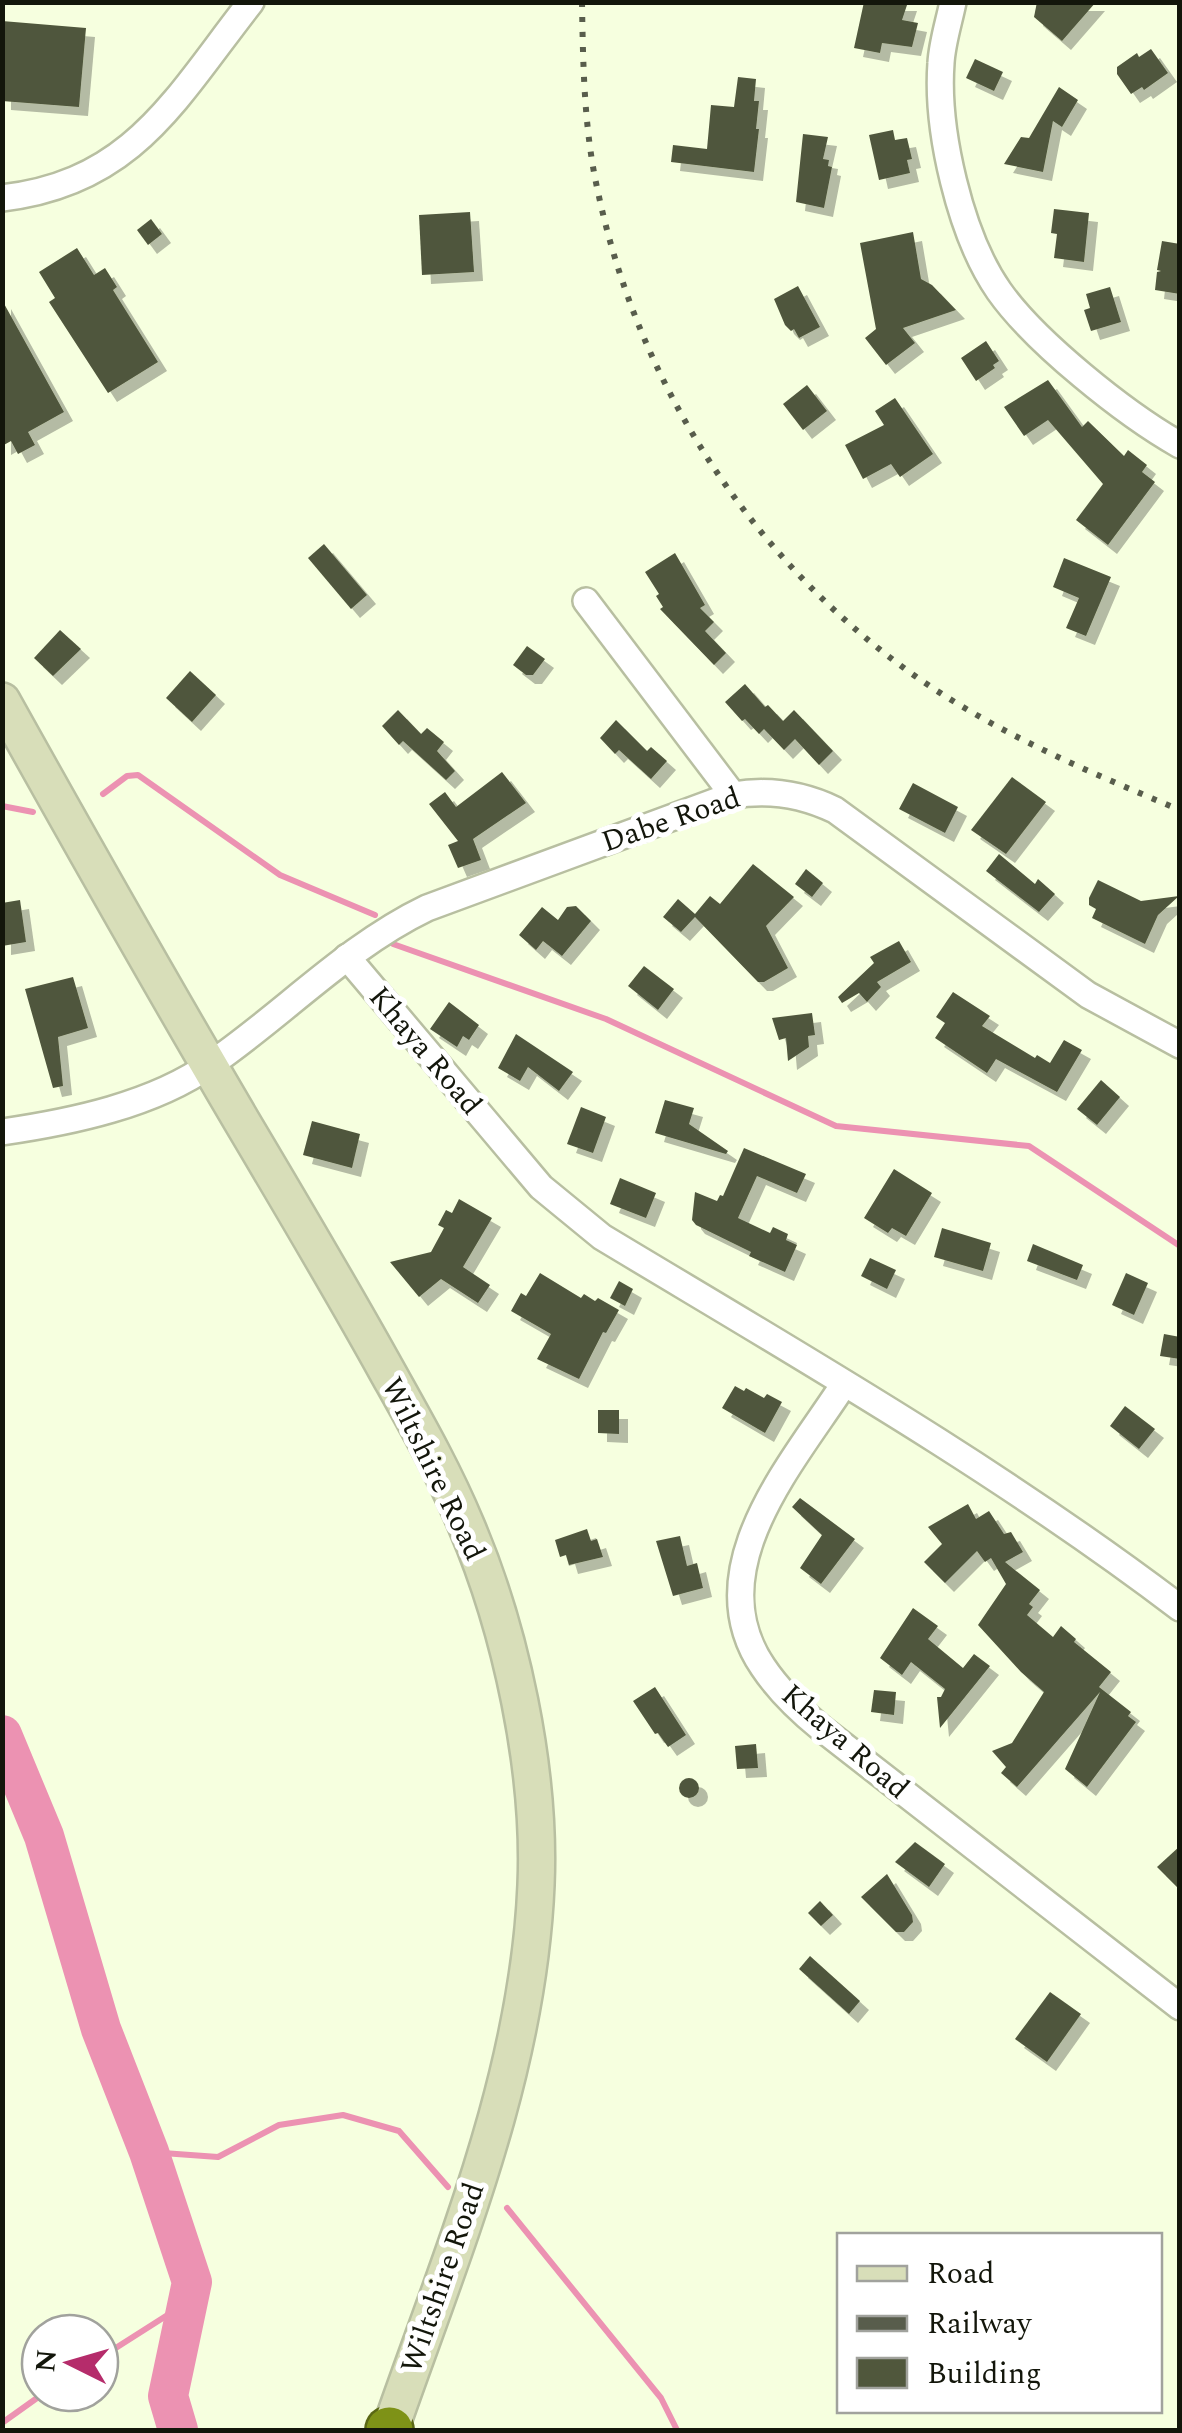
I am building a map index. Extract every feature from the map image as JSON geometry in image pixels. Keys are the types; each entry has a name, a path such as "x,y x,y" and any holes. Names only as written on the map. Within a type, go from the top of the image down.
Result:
{"street":[{"path":"2,198 58,187 86,176 138,142 251,2"},
{"path":"953,2 941,62 944,139 966,224 999,290 1047,342 1104,392 1153,430 1180,445"},
{"path":"586,601 733,795"},
{"name":"Wiltshire Road","path":"2,701 437,1461 468,1528 509,1660 536,1825 536,1884 524,2004 489,2145 390,2430"},
{"name":"Dabe Road","path":"2,1132 35,1127 162,1091 210,1066 347,957 394,924 426,908 733,795 752,792 809,798 835,810 1088,995 1180,1045"},
{"name":"Khaya Road","path":"347,957 512,1155 567,1211 602,1237 1046,1509 1180,1608"},
{"name":"Khaya Road","path":"844,1384 776,1488 747,1546 740,1595 746,1630 760,1665 787,1699 821,1728 1180,2007"}],"building":[{"path":"864,2 908,2 902,20 918,23 912,47 882,43 880,53 854,48"},
{"path":"1037,2 1096,2 1062,41 1034,17"},
{"path":"2,21 86,28 79,107 2,101"},
{"path":"1151,49 1168,73 1131,94 1117,74 1117,67 1137,53 1139,57"},
{"path":"975,59 1003,72 994,91 966,78"},
{"path":"738,77 756,79 754,101 759,101 759,129 754,172 671,162 673,145 707,149 711,105 734,107"},
{"path":"1059,87 1078,100 1062,127 1053,121 1043,172 1004,164 1021,137 1029,138"},
{"path":"893,130 895,140 907,138 912,159 907,160 910,173 879,180 869,135"},
{"path":"803,134 828,137 823,159 829,160 828,166 832,167 824,208 796,202"},
{"path":"1054,209 1089,213 1084,262 1054,258"},
{"path":"470,212 474,272 422,275 419,215"},
{"path":"151,219 162,234 148,245 137,230"},
{"path":"913,232 921,279 956,310 903,328 915,343 886,365 865,338 876,329 860,243"},
{"path":"1162,241 1180,244 1180,294 1155,290 1157,272 1161,271 1157,270"},
{"path":"77,248 94,275 105,268 117,287 113,290 158,362 108,393 49,302 55,298 39,272"},
{"path":"798,286 820,327 799,338 794,329 791,331 785,325 774,299"},
{"path":"1110,287 1121,322 1091,331 1084,310 1090,308 1086,294"},
{"path":"2,300 64,412 28,432 35,445 18,454 11,441 2,446"},
{"path":"986,341 999,361 976,381 961,358"},
{"path":"1048,380 1082,427 1088,421 1124,456 1128,450 1147,465 1142,472 1155,482 1108,545 1076,520 1103,484 1048,420 1024,436 1004,407"},
{"path":"807,385 827,411 803,430 783,404"},
{"path":"895,398 933,454 900,477 891,464 863,479 845,445 884,425 875,411"},
{"path":"324,544 367,595 351,609 308,558"},
{"path":"675,553 705,605 700,608 714,622 705,631 726,653 714,665 660,609 663,607 656,596 659,594 645,572"},
{"path":"1064,558 1111,577 1086,636 1066,628 1079,598 1053,587"},
{"path":"60,630 81,649 53,676 34,658"},
{"path":"527,646 545,659 533,675 526,675 513,665"},
{"path":"190,671 216,695 192,722 166,698"},
{"path":"745,684 783,721 794,710 833,751 819,765 795,739 784,750 764,729 759,734 725,702"},
{"path":"398,710 421,734 427,728 444,742 437,751 455,771 446,780 403,741 399,745 382,726"},
{"path":"616,720 647,751 651,747 667,761 651,779 619,750 615,754 600,738"},
{"path":"502,772 526,803 473,839 481,860 458,868 448,845 458,841 429,804 445,792 456,807"},
{"path":"1012,777 1046,802 1006,854 971,830"},
{"path":"913,783 958,807 945,833 899,809"},
{"path":"999,854 1035,884 1038,879 1055,894 1039,912 986,871"},
{"path":"753,864 794,897 766,926 788,968 764,982 758,982 695,917 681,932 663,917 678,899 695,914 710,896 720,904"},
{"path":"806,869 823,883 812,897 795,884"},
{"path":"1098,880 1141,901 1179,896 1158,915 1145,944 1092,918 1096,909 1089,905 1089,898"},
{"path":"20,900 26,942 2,946 2,903"},
{"path":"576,906 591,921 562,956 543,941 536,950 519,935 542,907 558,920 567,907"},
{"path":"899,941 911,962 877,982 881,987 867,1002 859,993 842,1003 838,997 874,963 870,957"},
{"path":"644,966 674,989 658,1010 628,986"},
{"path":"73,977 88,1028 58,1037 63,1086 53,1088 25,989"},
{"path":"953,992 990,1016 982,1026 1035,1058 1037,1055 1050,1063 1064,1040 1082,1050 1057,1092 996,1059 987,1073 935,1038 945,1023 936,1017"},
{"path":"449,1002 479,1025 469,1040 463,1036 457,1047 430,1029"},
{"path":"812,1013 815,1035 808,1036 809,1047 788,1061 786,1038 779,1040 772,1018"},
{"path":"516,1034 573,1072 559,1091 528,1067 520,1081 498,1068"},
{"path":"1101,1080 1120,1097 1097,1125 1077,1109"},
{"path":"665,1100 694,1108 689,1124 728,1151 726,1154 655,1133"},
{"path":"581,1107 606,1117 593,1153 567,1144"},
{"path":"312,1121 360,1134 352,1168 303,1155"},
{"path":"744,1148 806,1174 797,1193 757,1176 738,1218 770,1233 773,1227 788,1234 786,1240 797,1245 785,1272 749,1256 751,1252 692,1220 695,1192 717,1201 723,1196"},
{"path":"894,1169 932,1193 906,1236 892,1228 888,1233 864,1218"},
{"path":"620,1178 656,1193 646,1218 610,1204"},
{"path":"459,1199 492,1218 463,1267 490,1285 478,1303 441,1279 419,1297 390,1262 431,1252 444,1228 438,1225 446,1210 452,1213"},
{"path":"942,1228 991,1243 983,1271 934,1257"},
{"path":"1033,1244 1083,1265 1077,1280 1027,1261"},
{"path":"870,1258 896,1270 887,1289 861,1276"},
{"path":"540,1273 581,1298 584,1294 595,1301 598,1298 619,1310 579,1379 537,1359 551,1334 511,1311"},
{"path":"1126,1273 1148,1283 1134,1315 1112,1305"},
{"path":"619,1281 633,1289 625,1306 610,1298"},
{"path":"1164,1334 1180,1337 1180,1359 1160,1356"},
{"path":"735,1386 782,1402 765,1433 722,1408"},
{"path":"1125,1406 1155,1429 1139,1449 1110,1426"},
{"path":"598,1410 619,1410 619,1434 598,1433"},
{"path":"800,1498 855,1539 821,1584 800,1568 822,1535 792,1507"},
{"path":"968,1504 976,1519 989,1511 1004,1534 1011,1532 1023,1552 1005,1562 1040,1590 1029,1604 1033,1607 1027,1615 1053,1637 1061,1626 1111,1672 1099,1687 1131,1712 1128,1716 1136,1722 1087,1787 1065,1769 1100,1692 1017,1787 1001,1773 1006,1767 992,1751 1012,1743 1044,1692 978,1625 1006,1584 991,1558 985,1562 977,1551 945,1583 924,1562 942,1544 928,1527"},
{"path":"587,1529 591,1541 597,1539 603,1557 569,1565 566,1555 560,1557 555,1540"},
{"path":"680,1536 687,1566 697,1563 703,1588 673,1596 656,1541"},
{"path":"913,1608 938,1626 928,1639 963,1668 974,1654 990,1666 940,1728 937,1697 945,1689 911,1662 902,1675 880,1658"},
{"path":"655,1687 686,1735 668,1747 633,1701"},
{"path":"874,1690 896,1692 894,1715 871,1712"},
{"path":"756,1744 758,1768 737,1769 735,1746"},
{"path":"689,1778 699,1788 689,1798 679,1788"},
{"path":"915,1842 945,1864 929,1887 895,1862"},
{"path":"1180,1846 1180,1890 1157,1867"},
{"path":"887,1874 912,1915 913,1922 904,1932 896,1932 861,1897"},
{"path":"820,1901 833,1915 821,1926 808,1913"},
{"path":"810,1956 860,2001 849,2014 799,1969"},
{"path":"1050,1992 1081,2014 1047,2062 1015,2039"}],"waterway":[{"path":"103,794 127,776 138,775 280,875 375,915"},
{"path":"2,806 33,812"},
{"path":"393,944 606,1019 836,1126 1029,1146 1180,1246"},
{"path":"2,1735 44,1836 101,2029 149,2152 192,2282 168,2396 178,2430"},
{"path":"149,2152 218,2157 279,2125 343,2115 399,2131 448,2187"},
{"path":"507,2208 661,2398 677,2430"},
{"path":"120,2345 188,2302"},
{"path":"2,2423 20,2410"}],"railway":[{"path":"582,2 590,145 617,264 642,333 674,400 711,464 754,523 803,579 857,630 946,697 1078,766 1180,810"}]}
